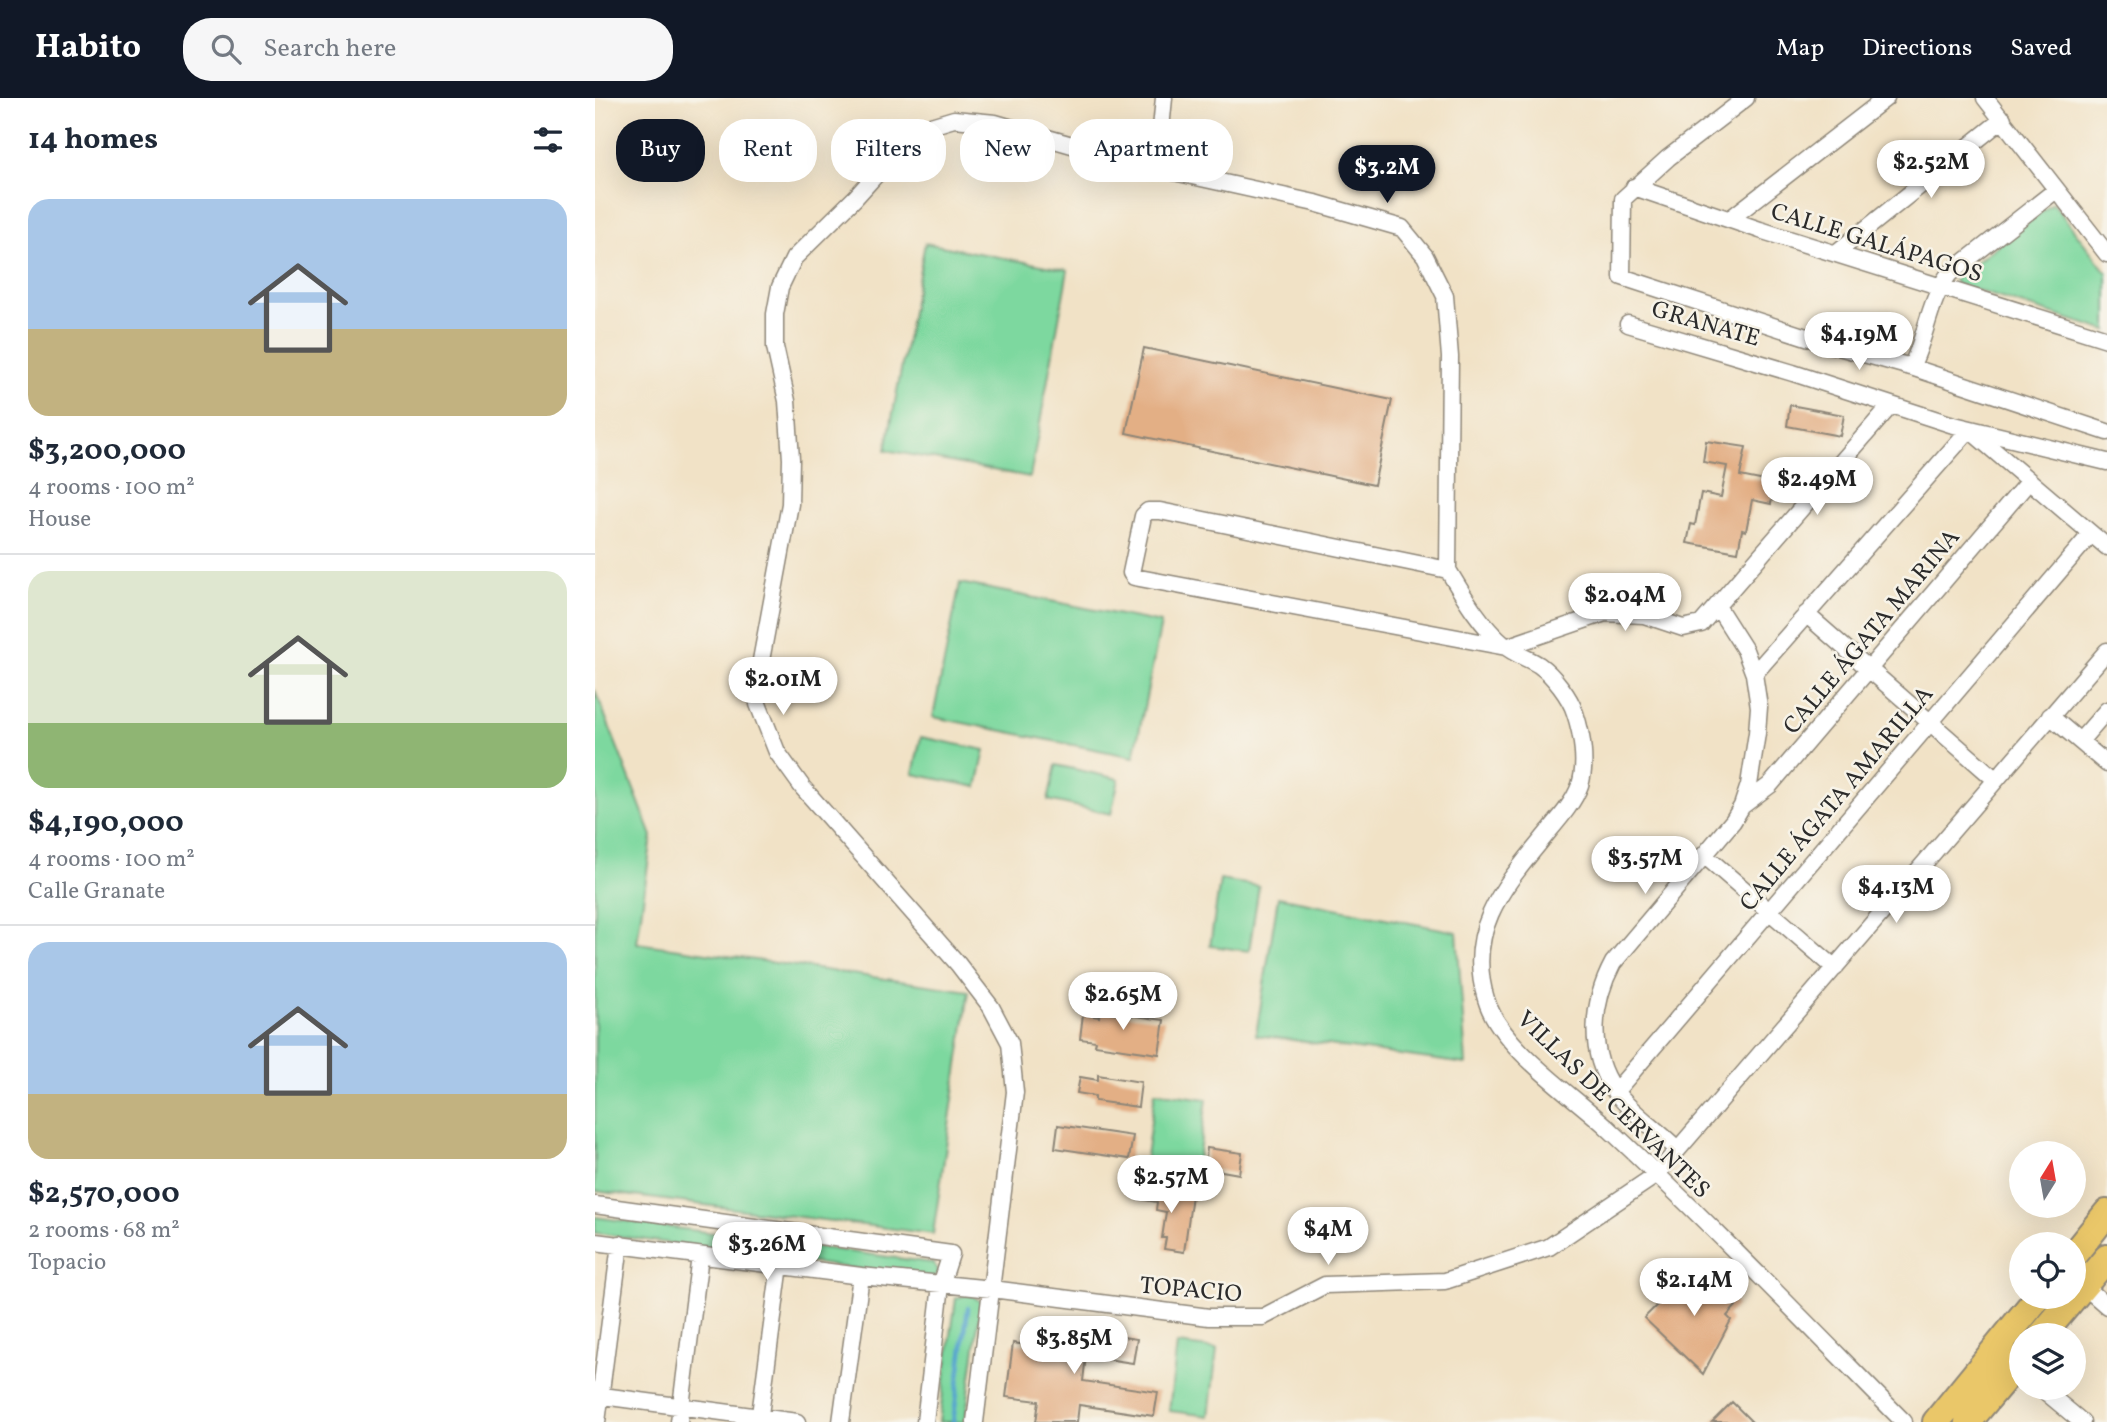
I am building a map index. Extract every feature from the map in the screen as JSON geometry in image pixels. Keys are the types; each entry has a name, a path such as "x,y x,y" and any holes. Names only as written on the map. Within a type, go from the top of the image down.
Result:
{"main road":[{"path":"2086,1240 2105,1217"},
{"path":"2086,1284 2107,1258"},
{"path":"1936,1422 2028,1309"},
{"path":"2052,1323 2064,1309"},
{"path":"1968,1422 2009,1376"}],"street":[{"path":"1162,119 1164,98"},
{"path":"1746,98 1622,199 1622,277 1816,340 1911,367 2107,432"},
{"path":"1730,219 1886,98"},
{"path":"1986,98 2107,254"},
{"path":"975,1422 1015,1092 1010,1043 991,1007 957,964 803,788 777,752 758,704 757,682 790,493 792,459 786,401 775,348 775,314 780,287 794,258 892,157 924,128 954,119 995,123 1069,144"},
{"path":"1836,253 2003,119"},
{"path":"1217,182 1315,203 1402,228 1425,256 1444,296 1450,358 1448,570 1160,511 1147,511 1143,516 1131,573 1134,578 1506,647 1605,613 1644,615 1683,628 1701,624 1891,405"},
{"name":"CALLE GALÁPAGOS","path":"1634,187 2107,339"},
{"path":"1911,367 1940,286 1963,262 2056,190"},
{"name":"GRANATE","path":"1628,324 1793,373 1969,430 2107,462"},
{"path":"1754,674 1969,430 2107,547"},
{"name":"CALLE ÁGATA MARINA","path":"1742,806 1770,785 2029,481"},
{"name":"CALLE ÁGATA AMARILLA","path":"1615,1092 2091,534"},
{"name":"VILLAS DE CERVANTES","path":"1448,570 1465,600 1506,647 1541,666 1566,696 1575,712 1583,755 1580,784 1568,806 1505,885 1486,921 1480,951 1481,980 1491,1013 1509,1041 1607,1127 1904,1422"},
{"path":"1677,1149 1615,1092 1605,1072 1596,1035 1595,1010 1613,963 1742,806 1757,733 1759,707 1754,674 1745,650 1717,606"},
{"path":"1807,614 1996,780"},
{"name":"TOPACIO","path":"595,1241 1209,1317 1263,1317 1325,1285 1445,1281 1549,1247 1656,1175 2107,651"},
{"path":"2080,741 2107,710"},
{"path":"2050,716 2107,764"},
{"path":"1704,855 1835,968"},
{"path":"595,1205 951,1254 941,1285 925,1422"},
{"path":"597,1422 598,1396 620,1244"},
{"path":"680,1414 701,1256"},
{"path":"759,1419 780,1265"},
{"path":"841,1422 861,1276"},
{"path":"2086,1288 2107,1306"},
{"path":"598,1396 680,1414 797,1422"},
{"path":"2055,1400 2082,1422"}],"green space":[{"path":"2053,203 2107,273 2107,331 1956,284 1954,279"},
{"path":"925,243 1068,270 1030,477 886,450"},
{"path":"960,583 1161,623 1134,757 933,717"},
{"path":"595,690 652,836 637,943 969,991 933,1234 595,1191"},
{"path":"921,737 985,750 977,787 913,774"},
{"path":"1056,765 1119,779 1111,814 1048,800"},
{"path":"1220,880 1259,886 1249,951 1210,946"},
{"path":"1278,897 1457,932 1466,1064 1256,1035"},
{"path":"1155,1092 1207,1099 1195,1179 1144,1171"},
{"path":"595,1217 933,1263 939,1272 931,1279 595,1233"},
{"path":"970,1294 981,1302 965,1422 939,1422 956,1298"},
{"path":"1177,1344 1217,1349 1209,1416 1169,1411"}],"building":[{"path":"1144,348 1392,400 1374,485 1126,433"},
{"path":"1790,405 1844,415 1840,436 1787,426"},
{"path":"1706,441 1746,447 1740,476 1775,483 1771,504 1752,500 1746,531 1742,530 1738,552 1687,543 1691,524 1695,525 1701,493 1721,497 1727,466 1703,462"},
{"path":"1100,1011 1164,1020 1159,1054 1095,1045 1096,1041 1080,1039 1083,1014 1099,1017"},
{"path":"1098,1075 1141,1082 1138,1107 1095,1101 1095,1096 1077,1093 1080,1077 1098,1080"},
{"path":"1058,1125 1133,1136 1129,1159 1055,1148"},
{"path":"1207,1148 1242,1153 1239,1174 1205,1168"},
{"path":"1140,1187 1192,1195 1184,1252 1164,1249 1166,1238 1162,1238 1166,1212 1156,1210 1157,1202 1139,1199"},
{"path":"1696,1273 1716,1278 1737,1305 1727,1316 1731,1320 1703,1374 1644,1318 1686,1276"},
{"path":"1049,1326 1137,1339 1133,1363 1086,1356 1083,1381 1158,1392 1154,1416 1079,1405 1077,1422 1036,1422 1039,1401 1006,1397 1013,1343 1046,1348"},
{"path":"1732,1402 1752,1422 1712,1422"}],"waterway":[{"path":"953,1422 968,1308"}]}
